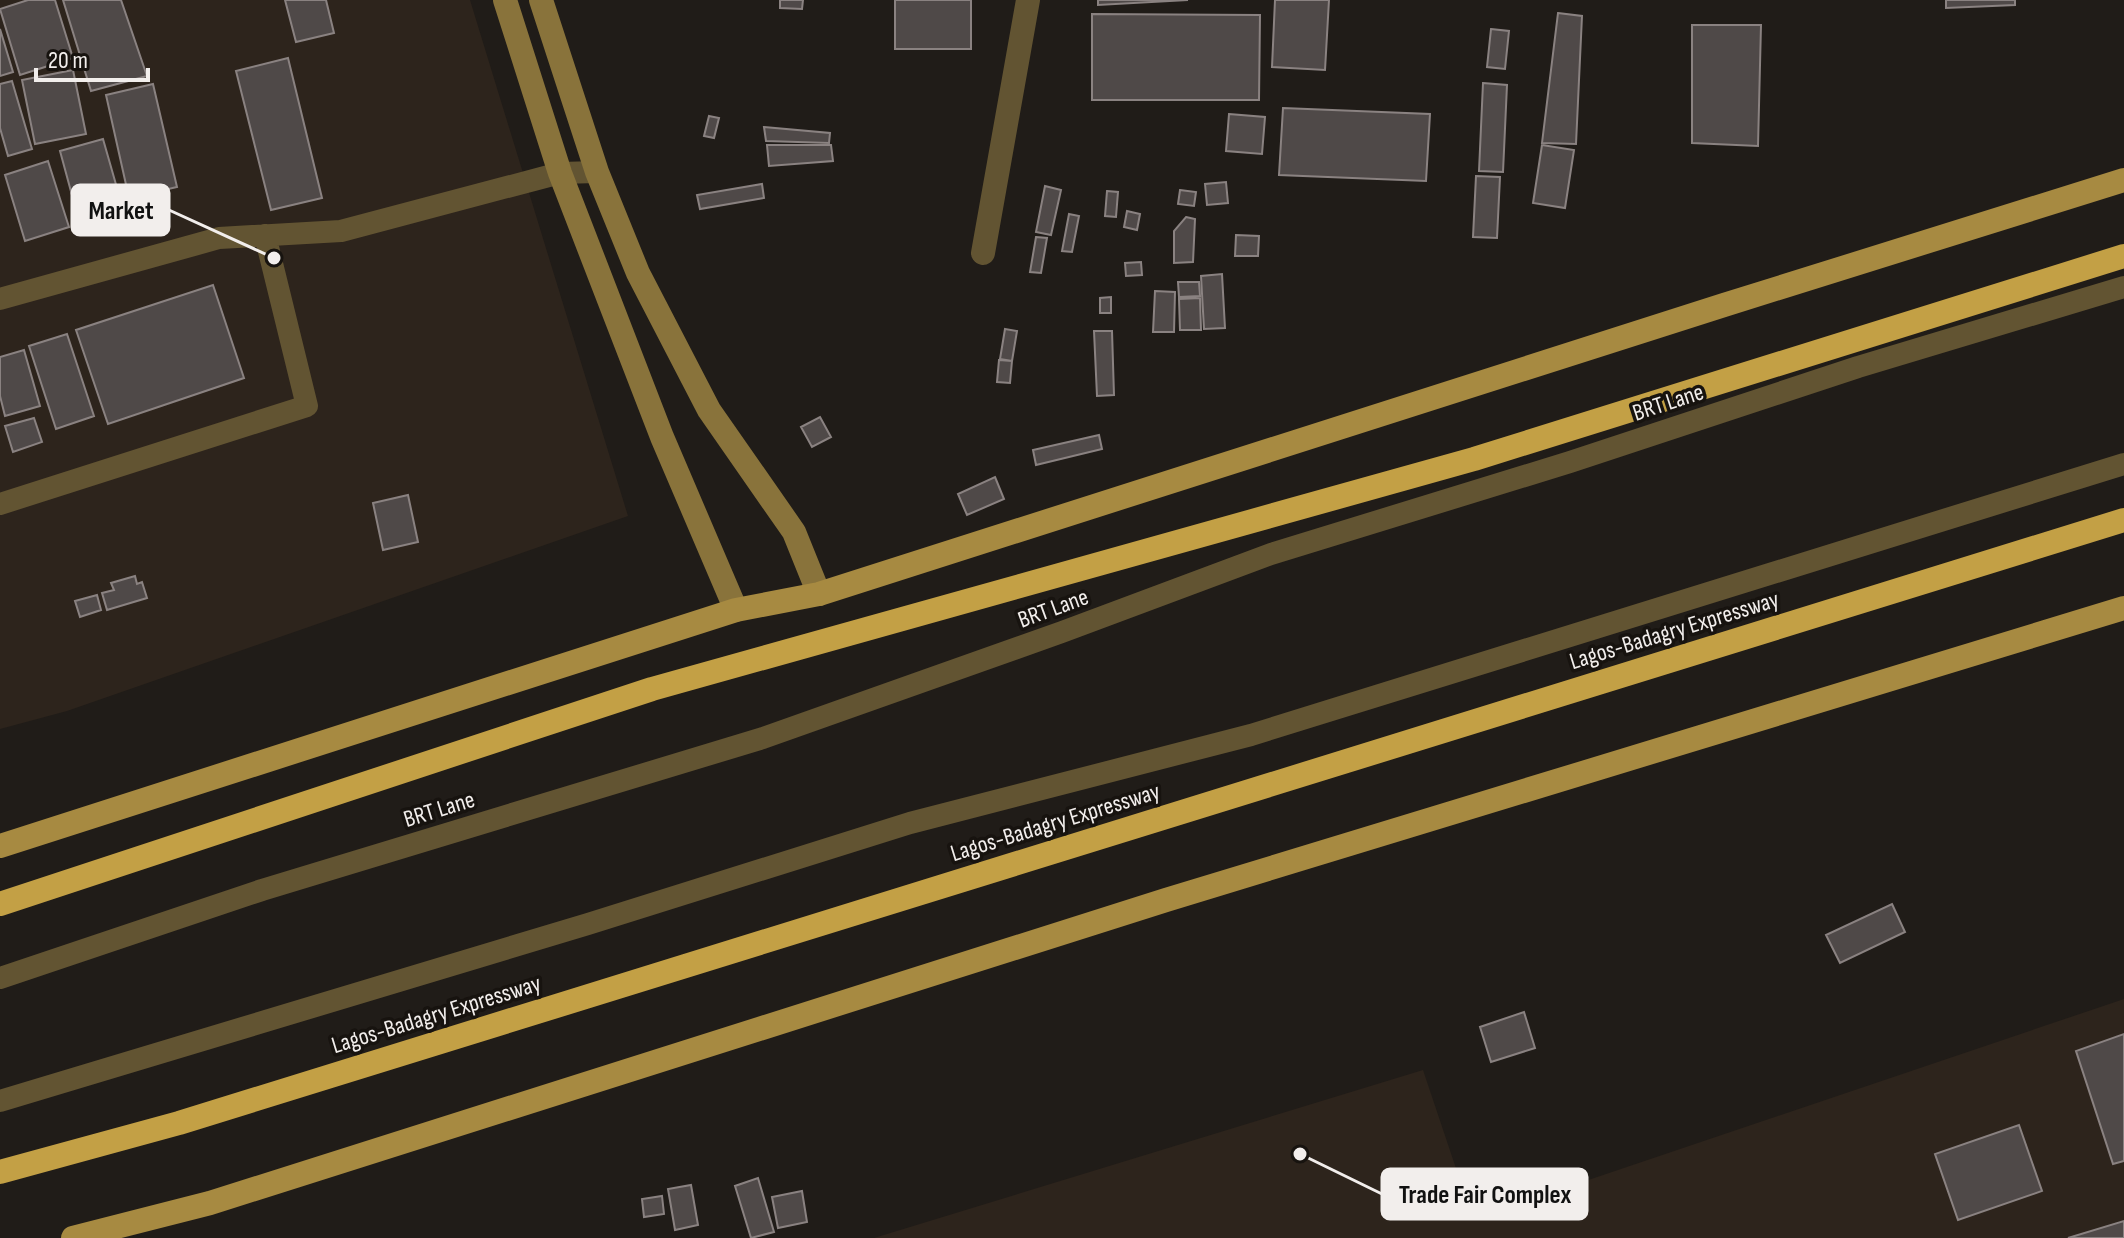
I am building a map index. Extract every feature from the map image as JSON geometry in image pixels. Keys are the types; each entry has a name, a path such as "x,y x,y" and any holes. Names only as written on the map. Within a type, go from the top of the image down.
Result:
{"highway":[{"path":"0,904 652,689 1474,459 2124,256"},
{"name":"Lagos-Badagry Expressway","path":"0,1172 194,1118 2124,520"}],"main road":[{"path":"505,0 560,173 662,437 736,610"},
{"path":"541,0 597,172 638,273 709,410 794,532 819,594"},
{"path":"0,846 736,610 819,594 2124,180"},
{"path":"73,1238 210,1203 1166,900 2124,608"}],"street":[{"path":"983,253 1028,0"}],"lane":[{"path":"0,299 219,238 341,231 560,173 597,172"},
{"path":"0,504 307,406 265,235"},
{"name":"BRT Lane","path":"0,978 262,890 763,738 1271,554 1570,462 1858,367 2124,287"},
{"path":"0,1101 573,929 910,823 1251,735 2124,464"}],"shaded area":[{"path":"0,0 470,0 628,516 67,711 0,729"},
{"path":"2124,999 2124,1238 874,1238 1423,1070 1473,1219"}],"building":[{"path":"28,0 55,0 73,58 20,75 0,9"},
{"path":"63,0 121,0 147,76 91,91"},
{"path":"285,0 326,0 334,33 296,42"},
{"path":"780,0 803,0 802,9 780,8"},
{"path":"895,0 971,0 971,49 895,49"},
{"path":"1098,0 1188,0 1098,5"},
{"path":"1275,0 1329,0 1325,70 1272,67"},
{"path":"1946,0 2015,0 2015,5 1946,8"},
{"path":"1558,13 1582,16 1576,144 1542,143"},
{"path":"1092,14 1260,15 1259,100 1092,100"},
{"path":"1692,25 1761,25 1758,146 1692,143"},
{"path":"0,29 13,72 0,76"},
{"path":"1491,29 1509,31 1505,69 1487,67"},
{"path":"288,58 322,198 271,210 236,71"},
{"path":"73,70 86,134 35,144 22,80"},
{"path":"12,81 32,149 8,156 0,128 0,84"},
{"path":"1483,83 1507,85 1503,172 1479,171"},
{"path":"153,84 177,187 129,198 106,95"},
{"path":"1283,108 1430,114 1426,181 1279,175"},
{"path":"1229,114 1265,117 1262,154 1226,151"},
{"path":"709,116 719,118 714,138 704,136"},
{"path":"764,127 830,133 829,143 766,141"},
{"path":"103,139 123,209 79,221 60,151"},
{"path":"767,145 831,145 833,161 769,166"},
{"path":"1542,145 1574,150 1565,208 1533,203"},
{"path":"48,161 69,227 25,241 5,175"},
{"path":"1476,176 1500,177 1497,238 1473,237"},
{"path":"1226,182 1228,203 1207,205 1205,184"},
{"path":"762,184 764,198 700,209 697,195"},
{"path":"1045,186 1061,190 1051,235 1036,232"},
{"path":"1180,190 1196,192 1194,206 1178,204"},
{"path":"1107,191 1118,192 1116,217 1105,216"},
{"path":"1127,211 1140,214 1137,230 1124,227"},
{"path":"1069,214 1079,216 1072,252 1062,251"},
{"path":"1186,217 1195,219 1193,262 1174,263 1174,231"},
{"path":"1236,235 1259,236 1258,256 1235,256"},
{"path":"1036,237 1047,238 1041,273 1030,272"},
{"path":"1141,262 1142,275 1126,276 1125,263"},
{"path":"1222,274 1225,328 1204,329 1201,276"},
{"path":"1178,282 1199,282 1200,296 1179,297"},
{"path":"213,285 244,378 108,424 76,330"},
{"path":"1155,291 1175,292 1174,332 1153,332"},
{"path":"1111,297 1111,313 1100,313 1100,298"},
{"path":"1200,298 1201,330 1180,330 1179,299"},
{"path":"1005,329 1017,331 1012,361 1000,359"},
{"path":"1094,331 1112,331 1114,395 1097,396"},
{"path":"67,334 94,416 56,429 29,346"},
{"path":"24,350 40,406 5,416 0,396 0,357"},
{"path":"999,360 1012,361 1010,383 997,382"},
{"path":"820,417 831,437 812,447 801,427"},
{"path":"34,418 42,442 13,452 5,426"},
{"path":"1099,435 1102,449 1036,465 1033,450"},
{"path":"995,477 1004,499 967,515 958,494"},
{"path":"408,495 418,542 383,550 373,503"},
{"path":"135,576 137,584 142,582 147,598 107,610 102,593 114,590 111,583"},
{"path":"97,595 101,610 80,617 75,601"},
{"path":"1892,904 1905,932 1840,963 1826,935"},
{"path":"1524,1012 1535,1048 1491,1062 1480,1027"},
{"path":"2124,1034 2124,1161 2113,1164 2076,1051"},
{"path":"2019,1125 2042,1191 1958,1220 1935,1154"},
{"path":"758,1178 774,1232 751,1238 735,1186"},
{"path":"691,1185 698,1225 675,1230 668,1189"},
{"path":"802,1191 807,1222 778,1228 772,1197"},
{"path":"662,1196 664,1214 644,1217 642,1199"},
{"path":"2124,1221 2124,1238 2068,1238"}],"place":[{"name":"Market","path":"274,258"},
{"name":"Trade Fair Complex","path":"1300,1154"}]}
